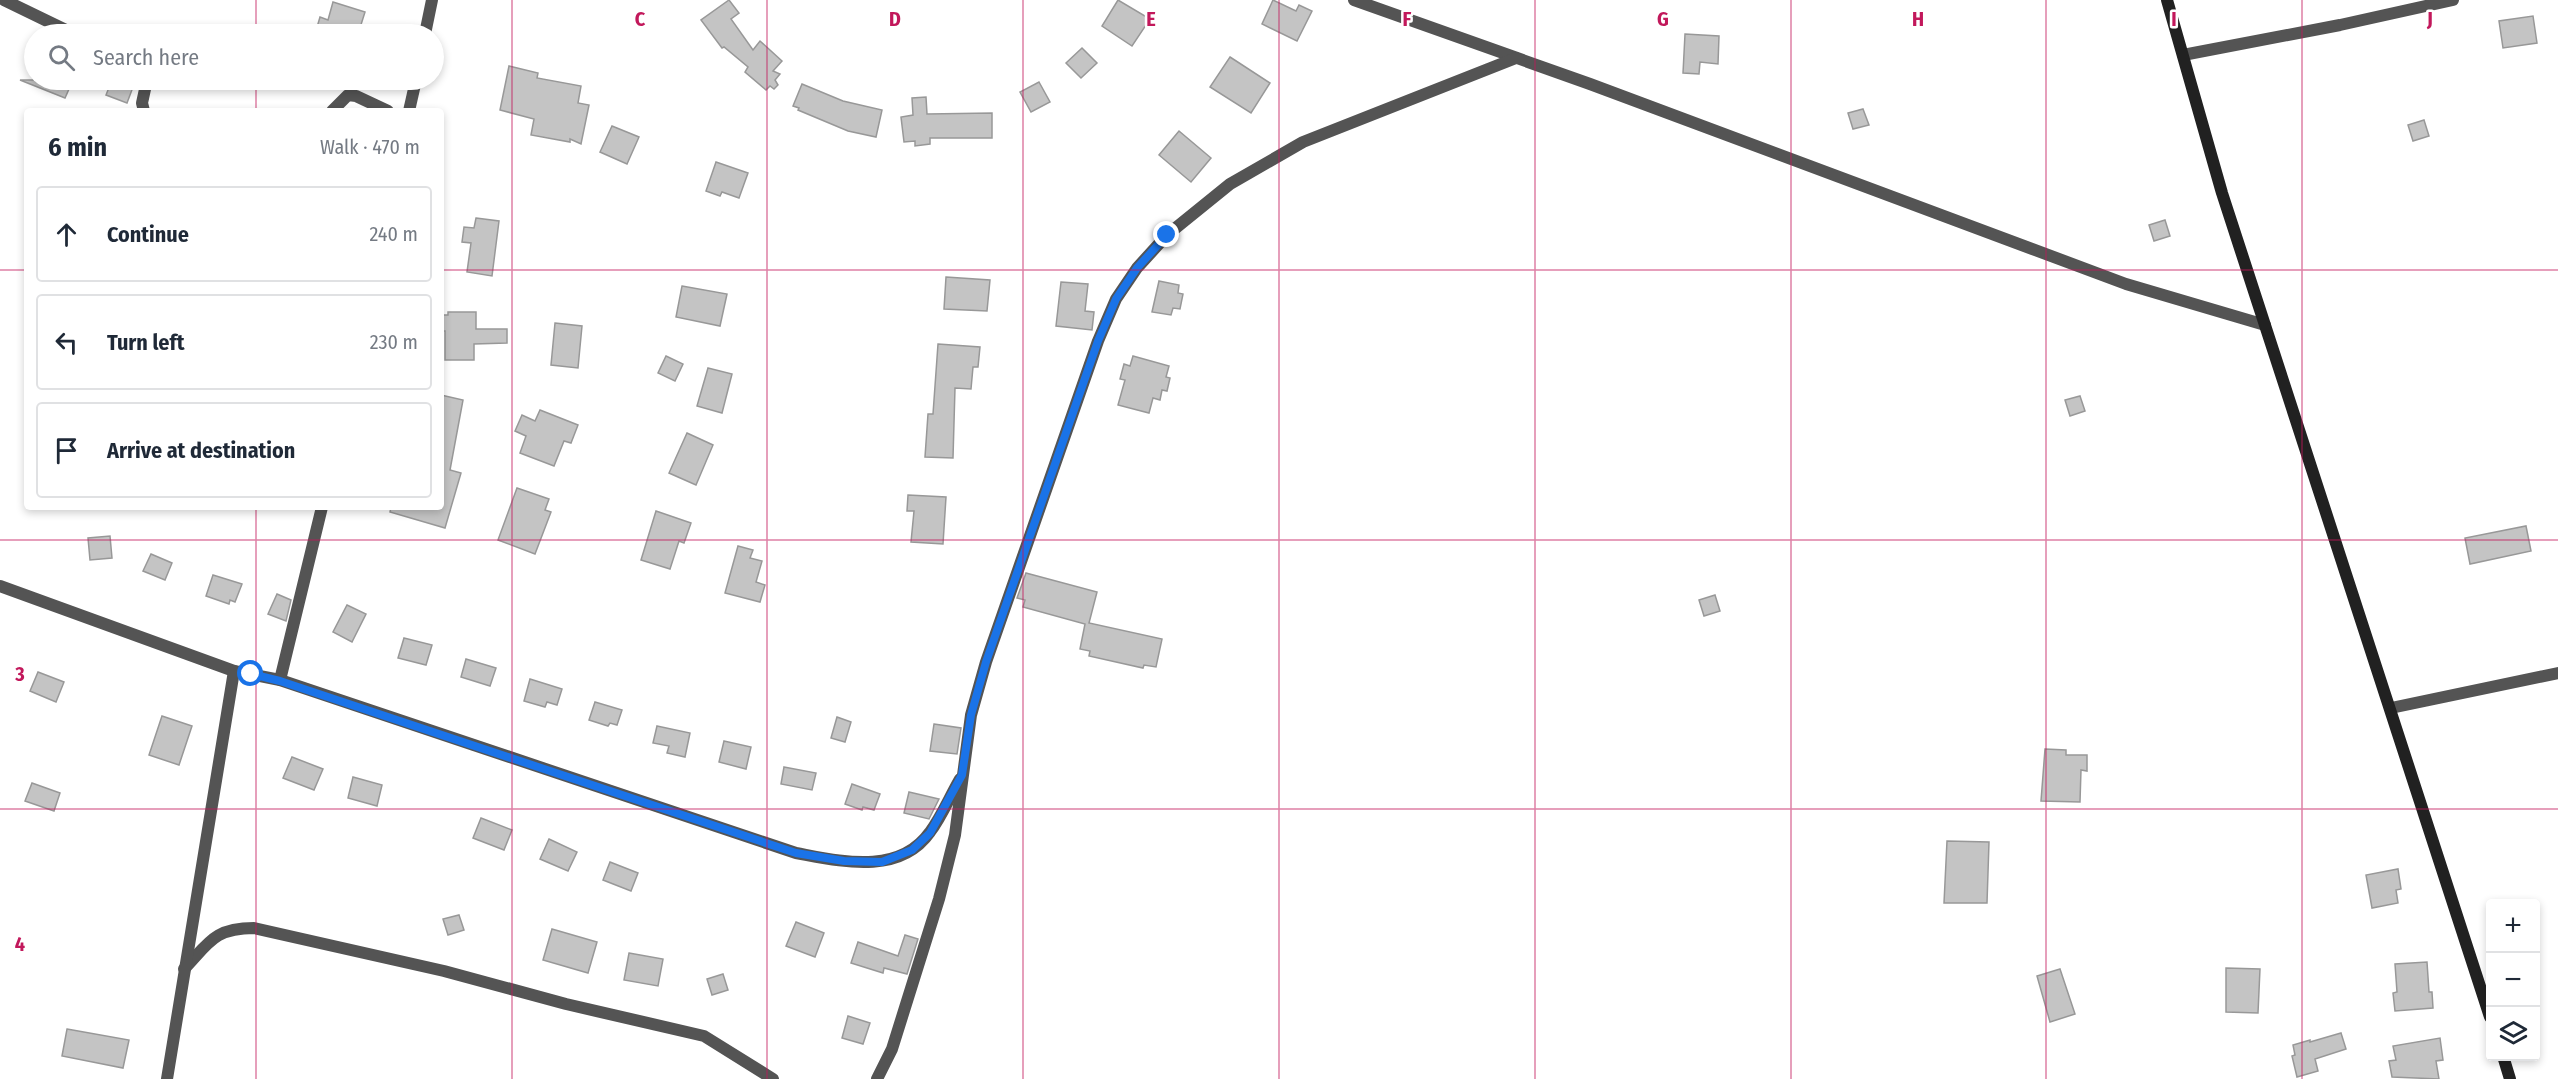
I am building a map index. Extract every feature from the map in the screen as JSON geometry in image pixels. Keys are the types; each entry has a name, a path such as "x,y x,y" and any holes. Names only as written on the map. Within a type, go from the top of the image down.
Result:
{"main road":[{"path":"2167,0 2222,193 2487,1007"},
{"path":"2505,1061 2510,1079"}],"street":[{"path":"4,0 54,24"},
{"path":"427,24 432,0"},
{"path":"1353,0 2012,239 2126,284 2265,325"},
{"path":"2183,55 2340,25 2453,0"},
{"path":"877,1079 892,1049 939,899 955,835 971,715 986,662 1098,341 1116,299 1137,268 1167,235 1230,184 1303,142 1516,58"},
{"path":"143,108 145,90"},
{"path":"410,108 414,90"},
{"path":"335,108 348,95 356,96 381,108"},
{"path":"280,681 321,510"},
{"path":"0,586 234,671 280,681 796,853 844,861 882,862 912,850 930,833 962,775"},
{"path":"167,1079 234,671"},
{"path":"2391,708 2558,673"},
{"path":"184,969 215,936 232,928 254,928 444,971 566,1005 704,1036 773,1079"}],"building":[{"path":"729,0 739,13 731,19 753,50 760,41 782,61 773,71 780,74 775,80 778,85 774,89 770,86 766,90 745,72 748,67 724,47 722,48 701,20"},
{"path":"1118,0 1150,19 1132,46 1102,26"},
{"path":"1273,0 1296,11 1299,5 1312,11 1297,41 1262,24"},
{"path":"333,2 365,12 361,24 318,24 320,17 328,20"},
{"path":"2533,16 2537,43 2503,48 2499,21"},
{"path":"1685,34 1719,36 1718,64 1700,62 1699,74 1683,73"},
{"path":"1082,48 1097,63 1081,78 1066,63"},
{"path":"1230,57 1270,83 1251,113 1210,87"},
{"path":"509,66 538,73 537,78 581,86 578,103 589,105 581,144 570,139 570,142 531,135 534,119 500,110"},
{"path":"1039,82 1050,102 1031,112 1020,92"},
{"path":"802,84 843,101 882,110 876,137 848,131 798,110 799,108 793,106"},
{"path":"45,90 69,90 65,98"},
{"path":"108,90 132,90 127,103 106,95"},
{"path":"926,97 927,114 992,113 992,138 930,138 930,144 915,146 915,141 904,142 901,117 913,115 912,98"},
{"path":"1863,109 1869,125 1853,129 1848,113"},
{"path":"2424,120 2429,136 2413,141 2408,125"},
{"path":"612,126 639,137 627,164 600,152"},
{"path":"1179,131 1211,158 1191,182 1159,155"},
{"path":"716,162 748,173 739,198 722,192 720,196 706,191"},
{"path":"476,218 499,221 492,276 467,272 471,243 462,242 464,227 474,228"},
{"path":"2165,220 2170,236 2154,241 2149,225"},
{"path":"946,277 990,280 987,311 944,309"},
{"path":"1159,281 1179,285 1178,293 1183,294 1180,309 1173,308 1171,315 1152,312"},
{"path":"1061,282 1088,284 1085,311 1094,312 1092,330 1056,326"},
{"path":"682,286 727,294 720,326 676,317"},
{"path":"448,312 476,312 476,329 507,329 507,343 474,344 474,360 445,360 444,315 448,315"},
{"path":"555,323 582,326 578,368 551,365"},
{"path":"938,344 980,347 978,367 973,367 971,389 955,388 953,458 925,457 928,414 933,414"},
{"path":"666,356 683,364 675,381 658,373"},
{"path":"1133,356 1169,366 1166,377 1170,378 1167,391 1162,390 1160,400 1153,398 1149,413 1118,405 1125,380 1120,379 1124,364 1130,366"},
{"path":"708,368 732,374 722,413 697,406"},
{"path":"444,396 463,400 450,470 461,473 445,528 390,512 390,510 444,510"},
{"path":"2080,396 2085,411 2070,416 2065,400"},
{"path":"540,410 578,425 571,443 564,441 554,466 520,453 526,436 515,431 522,415 535,421"},
{"path":"687,433 713,445 696,485 669,473"},
{"path":"517,488 549,499 545,510 551,512 535,554 498,540"},
{"path":"908,495 946,497 943,544 911,542 914,511 907,511"},
{"path":"656,511 691,523 684,543 679,541 670,569 641,560"},
{"path":"2526,526 2531,551 2470,564 2465,538"},
{"path":"110,536 112,558 90,560 88,538"},
{"path":"738,546 753,550 750,558 762,561 756,582 765,585 760,602 725,593"},
{"path":"151,554 172,563 165,580 143,571"},
{"path":"1026,573 1097,592 1089,623 1162,639 1156,667 1144,665 1143,668 1089,656 1090,651 1080,649 1085,624 1023,607 1025,600 1017,598"},
{"path":"213,575 242,584 235,602 230,600 229,604 206,596"},
{"path":"277,594 291,600 286,621 268,614"},
{"path":"1715,595 1720,611 1704,616 1699,600"},
{"path":"347,605 366,614 352,642 333,632"},
{"path":"404,638 432,645 426,665 398,658"},
{"path":"466,659 496,668 490,686 461,677"},
{"path":"38,672 64,682 56,702 30,691"},
{"path":"530,679 562,689 557,705 547,702 545,707 524,701"},
{"path":"595,702 622,710 617,725 610,723 608,726 589,720"},
{"path":"162,716 192,726 179,765 149,755"},
{"path":"837,717 851,722 845,742 831,738"},
{"path":"934,724 961,728 957,754 930,751"},
{"path":"657,726 690,733 685,757 667,753 669,746 653,743"},
{"path":"724,741 751,747 746,769 719,762"},
{"path":"2045,749 2066,750 2066,755 2087,755 2087,771 2081,770 2080,802 2041,801"},
{"path":"292,757 323,769 314,790 283,778"},
{"path":"784,767 816,773 812,790 781,784"},
{"path":"353,777 382,785 377,806 348,798"},
{"path":"32,783 60,793 54,811 25,801"},
{"path":"852,784 880,794 874,810 863,807 862,810 845,804"},
{"path":"909,792 939,799 929,819 904,813"},
{"path":"481,818 512,830 504,850 473,838"},
{"path":"549,839 577,852 568,871 540,859"},
{"path":"1947,841 1989,842 1987,903 1944,903"},
{"path":"610,862 638,873 631,891 603,880"},
{"path":"2398,869 2401,889 2396,890 2398,903 2372,908 2366,875"},
{"path":"459,915 464,930 448,935 443,919"},
{"path":"796,922 824,933 815,957 786,946"},
{"path":"552,929 597,942 588,973 543,960"},
{"path":"905,935 918,939 907,974 884,968 883,973 851,963 858,942 898,956"},
{"path":"629,953 663,959 658,986 624,980"},
{"path":"2427,962 2429,992 2432,992 2433,1008 2395,1011 2393,993 2397,992 2395,964"},
{"path":"2226,968 2260,969 2258,1013 2226,1012"},
{"path":"2060,969 2075,1014 2050,1022 2037,976"},
{"path":"723,974 728,990 712,995 707,979"},
{"path":"848,1016 870,1023 863,1044 842,1038"},
{"path":"67,1029 129,1040 123,1068 62,1056"},
{"path":"2341,1033 2346,1049 2315,1059 2318,1071 2297,1077 2292,1056 2295,1055 2293,1045"},
{"path":"2440,1038 2443,1060 2436,1061 2439,1079 2392,1077 2389,1061 2396,1060 2393,1046"}],"route":[{"path":"251,674 280,681 796,853 844,861 882,862 912,850 930,833 962,775 971,715 986,662 1098,341 1116,299 1137,268 1167,235"}]}
